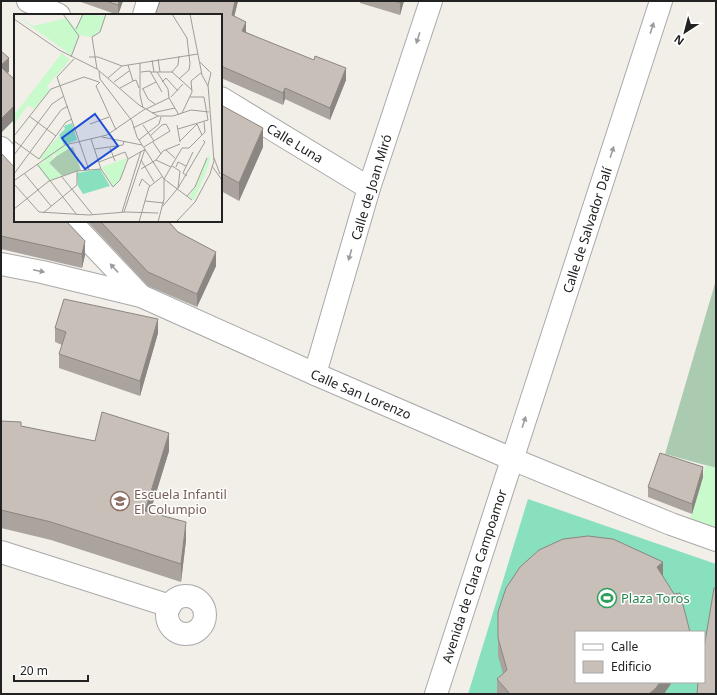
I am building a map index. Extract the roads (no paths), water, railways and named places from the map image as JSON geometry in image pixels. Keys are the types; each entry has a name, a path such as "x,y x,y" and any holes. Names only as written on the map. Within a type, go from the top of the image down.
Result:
{"street":[{"path":"28,1 57,14"},
{"path":"144,14 148,1"},
{"name":"Calle de Joan Miró","path":"315,374 369,188 430,1"},
{"name":"Calle de Salvador Dalí","path":"512,459 661,1"},
{"name":"Calle Luna","path":"222,99 369,188"},
{"path":"1,148 14,162"},
{"path":"71,222 141,296"},
{"name":"Calle San Lorenzo","path":"1,264 42,272 141,296 315,374 512,459 671,524 716,540"},
{"name":"Avenida de Clara Campoamor","path":"436,694 512,459"},
{"path":"1,552 170,606"}],"place":[{"name":"Escuela Infantil El Columpio","path":"120,501"},
{"name":"Plaza Toros","path":"607,598"}]}
